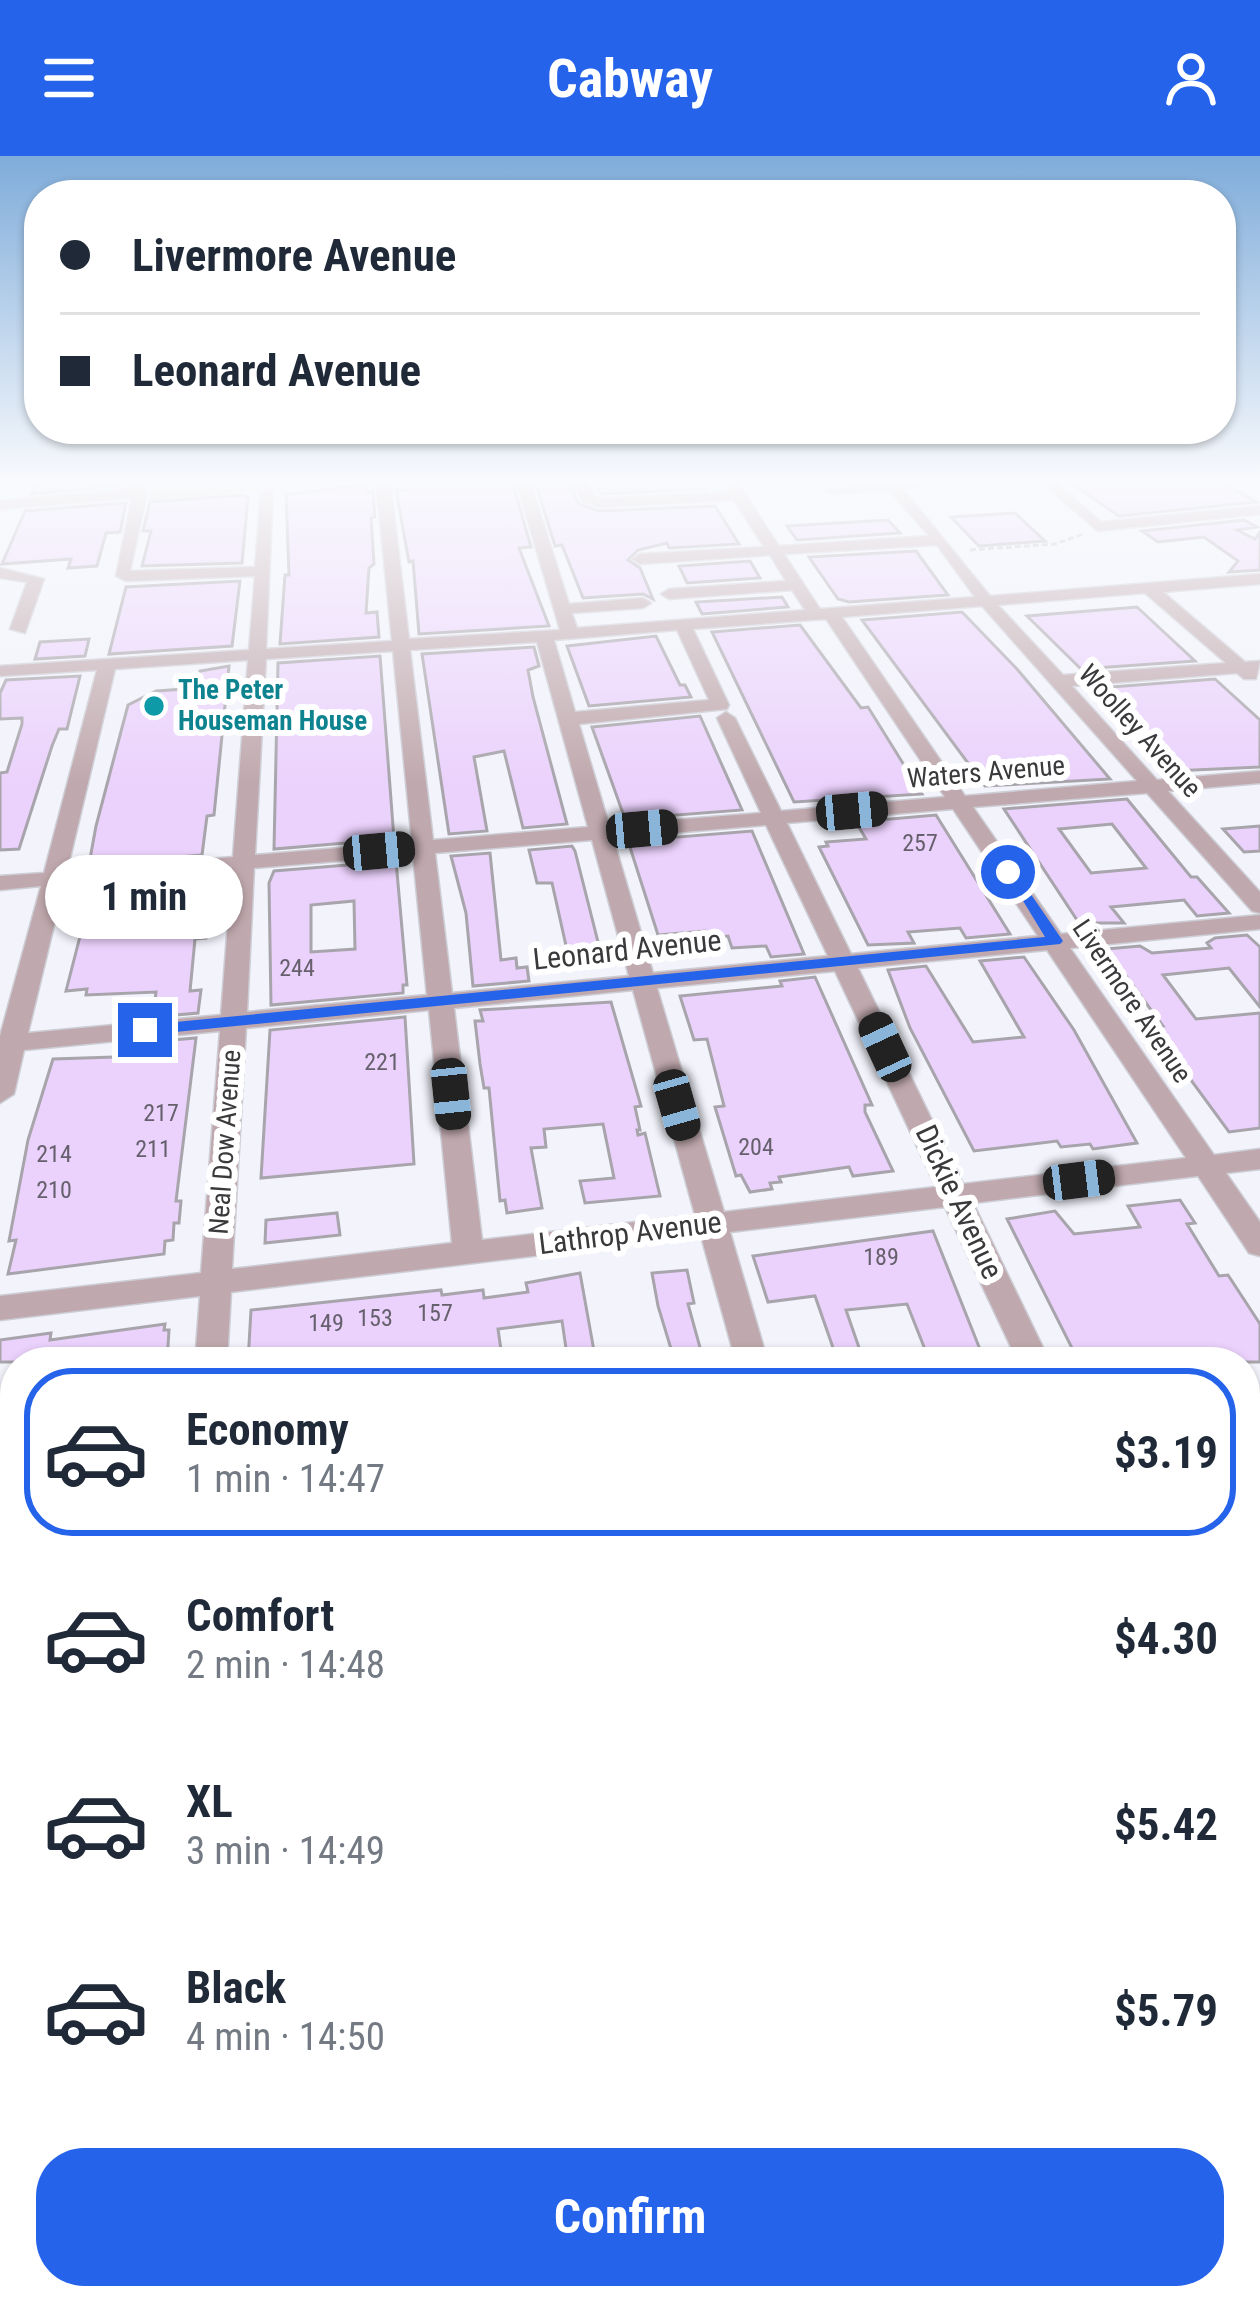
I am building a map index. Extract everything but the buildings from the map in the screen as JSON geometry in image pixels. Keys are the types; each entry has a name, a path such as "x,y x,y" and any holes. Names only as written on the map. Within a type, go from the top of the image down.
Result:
{"street":[{"path":"19,629 23,600 32,581"},
{"name":"Neal Dow Avenue","path":"212,1347 262,581"},
{"path":"394,581 468,1252"},
{"path":"554,581 562,609 557,635 566,719 748,1347"},
{"name":"Livermore Avenue","path":"795,581 824,614 961,802 1260,1245"},
{"name":"Woolley Avenue","path":"972,581 1260,906"},
{"path":"0,671 683,626 1233,581"},
{"path":"669,594 797,585"},
{"path":"1150,589 1251,666 1260,684"},
{"path":"562,609 643,603"},
{"name":"Dickie Avenue","path":"683,626 1027,1347"},
{"path":"0,1094 6,1044 54,878 107,664"},
{"path":"1060,681 1251,666"},
{"path":"566,719 723,712"},
{"name":"Waters Avenue","path":"0,883 1260,777"},
{"name":"Leonard Avenue","path":"6,1044 1260,922"},
{"name":"Lathrop Avenue","path":"0,1308 1260,1159"}],"place":[{"name":"The Peter Houseman House","path":"154,706"}],"route":[{"path":"145,1030 1055,941 1008,872"}]}
